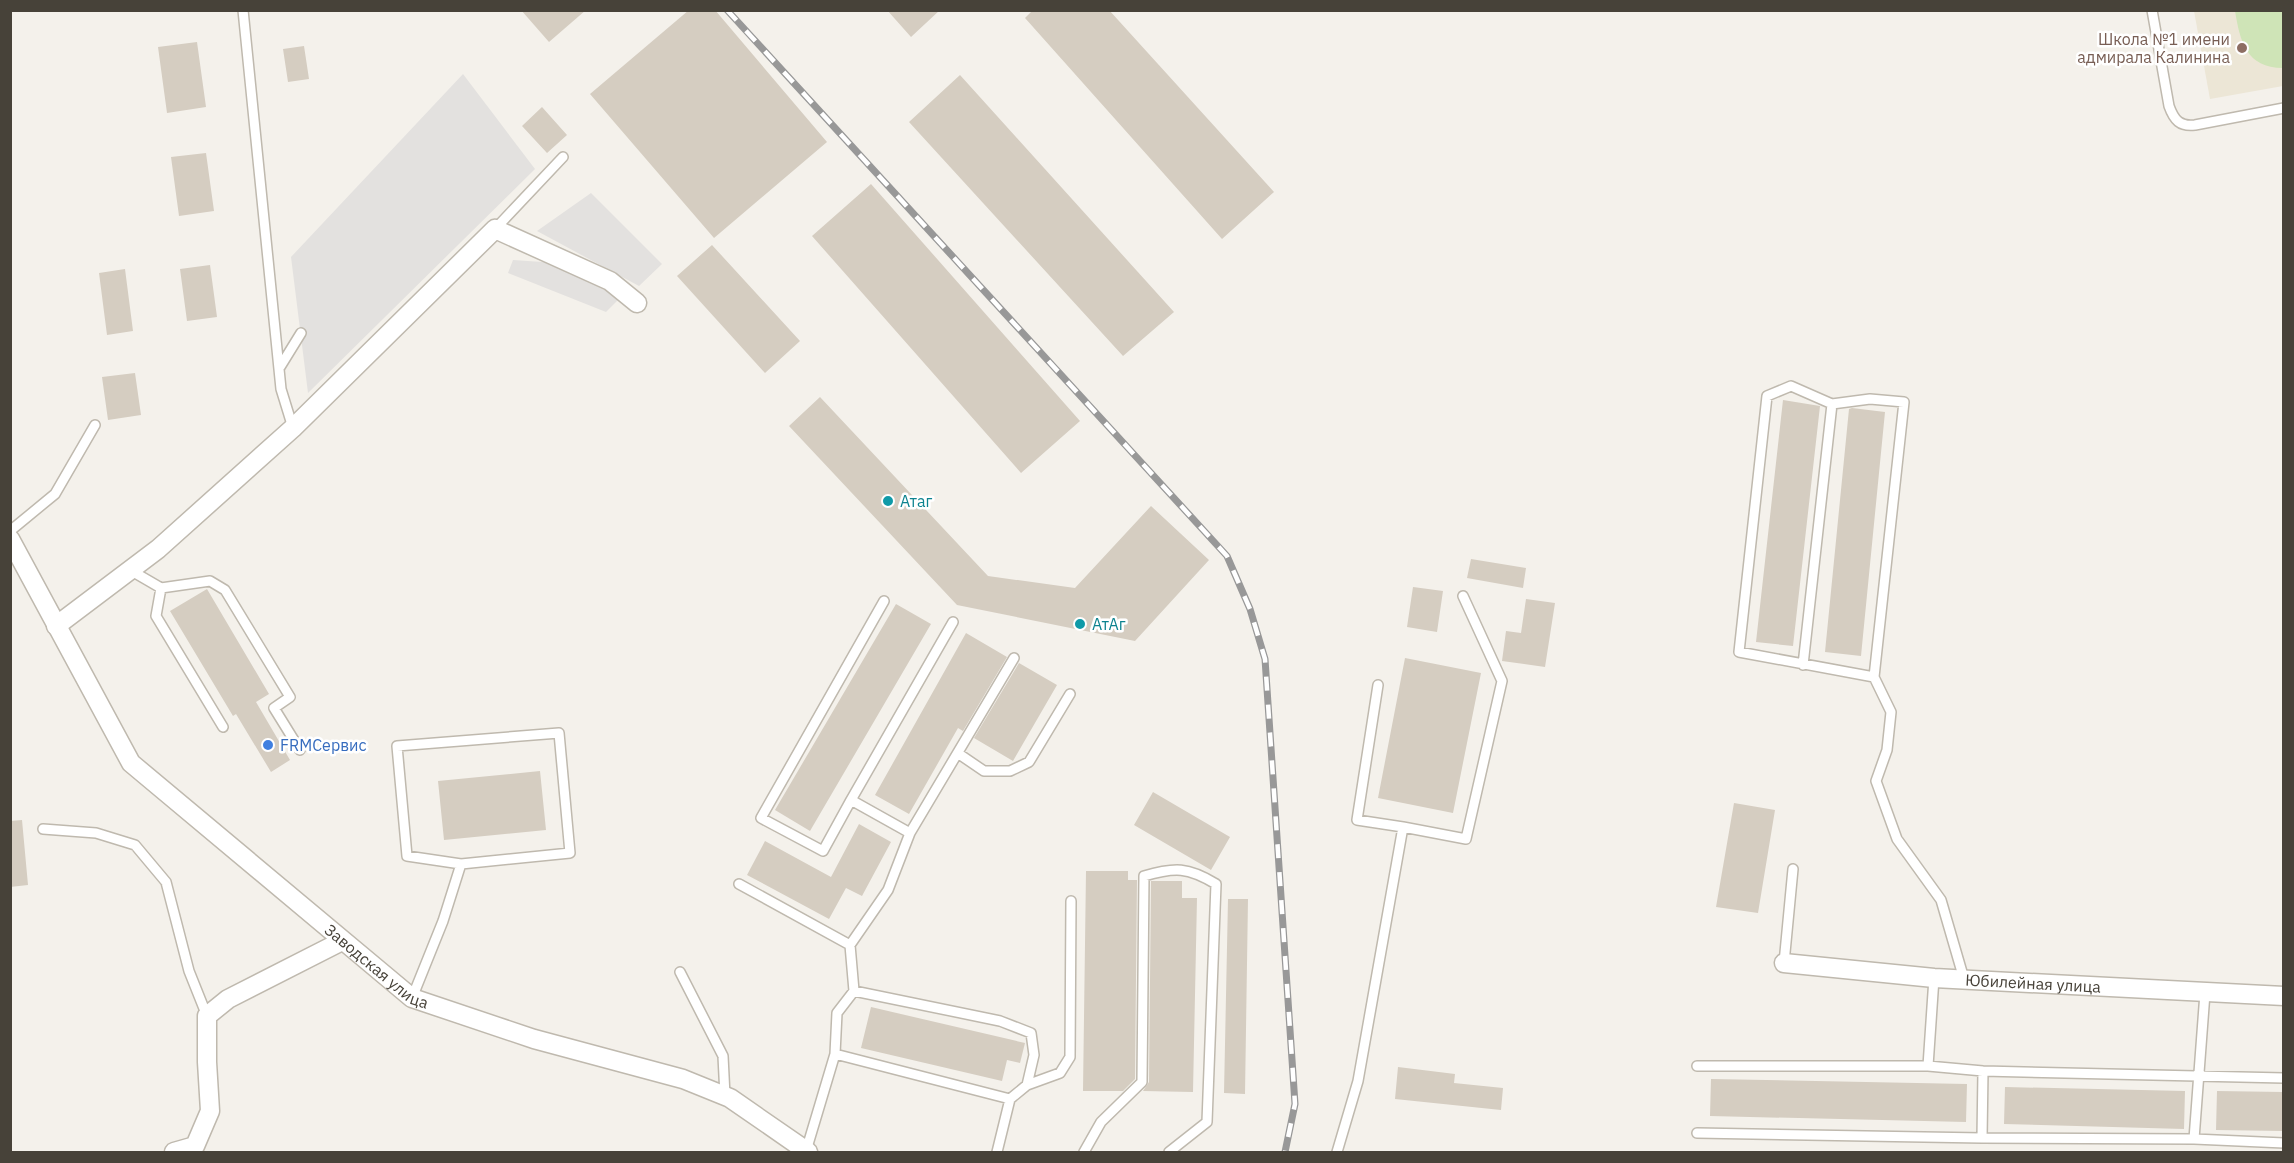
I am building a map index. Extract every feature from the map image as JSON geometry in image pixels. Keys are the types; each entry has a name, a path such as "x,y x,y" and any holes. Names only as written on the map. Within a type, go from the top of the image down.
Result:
{"street":[{"path":"56,626 158,549 293,428 495,229 610,281 638,303"},
{"name":"Заводская улица","path":"10,539 131,763 412,998 534,1039 683,1079 725,1096 807,1152"},
{"path":"174,1152 195,1146 210,1111 207,1016 228,999 342,941"},
{"name":"Юбилейная улица","path":"1784,963 1934,978 2283,996"}],"lane":[{"path":"243,10 281,388 293,428"},
{"path":"2152,10 2169,106 2177,122 2184,125 2195,125 2283,108"},
{"path":"495,229 563,157"},
{"path":"280,367 301,333"},
{"path":"1874,677 1738,652 1767,396 1791,386 1832,404 1870,399 1904,402 1874,677 1891,712 1887,750 1876,781 1897,839 1941,900 1964,979"},
{"path":"1803,664 1832,404"},
{"path":"10,531 55,494 95,425"},
{"path":"130,570 160,588 210,580 225,590 290,697 274,708 300,750"},
{"path":"160,588 156,616 223,727"},
{"path":"1378,685 1357,820 1466,839 1502,681 1463,596"},
{"path":"884,601 761,818 823,851 952,622"},
{"path":"807,1152 835,1054 837,1012 854,990 850,945 888,890 910,833 1014,658"},
{"path":"959,754 984,771 1010,771 1029,762 1070,694"},
{"path":"559,733 570,853 461,864 407,856 397,746 559,733"},
{"path":"851,800 910,833"},
{"path":"1337,1152 1359,1081 1403,827"},
{"path":"43,830 96,833 135,845 166,882 189,970 207,1016"},
{"path":"412,998 443,921 461,864"},
{"path":"1084,1152 1101,1122 1142,1082 1144,876 1171,869 1199,873 1216,884 1207,1122 1168,1152"},
{"path":"1784,963 1793,869"},
{"path":"739,884 850,945"},
{"path":"997,1152 1010,1099 1027,1085 1060,1073 1070,1057 1071,901"},
{"path":"680,972 723,1056 726,1076 725,1096"},
{"path":"1928,1066 1934,978"},
{"path":"854,990 1000,1021 1031,1033 1035,1055 1027,1085"},
{"path":"2194,1139 2205,993"},
{"path":"835,1054 1010,1099"},
{"path":"1697,1066 1928,1066 1983,1071 2283,1078"},
{"path":"1982,1137 1983,1071"},
{"path":"1697,1133 2194,1139 2283,1143"}],"shaded area":[{"name":"Школа №1 имени адмирала Калинина","path":"2194,11 2283,11 2283,86 2210,99"},
{"path":"463,74 535,169 308,393 291,257"},
{"path":"591,193 662,264 639,286 537,231"},
{"path":"513,260 557,263 625,293 606,312 508,273"}],"green space":[{"path":"2235,11 2283,11 2283,68 2261,63 2247,51 2239,33"}],"building":[{"path":"521,10 586,10 549,42"},
{"path":"689,10 715,10 827,142 714,238 590,94"},
{"path":"887,10 940,10 911,37"},
{"path":"1033,10 1109,10 1274,192 1222,239 1025,18"},
{"path":"197,42 206,107 167,113 158,47"},
{"path":"304,46 309,79 288,82 283,49"},
{"path":"960,75 1174,312 1123,356 909,122"},
{"path":"542,107 567,135 547,153 522,126"},
{"path":"206,153 214,211 179,216 171,157"},
{"path":"871,184 1080,421 1021,473 812,236"},
{"path":"712,245 800,341 765,373 677,276"},
{"path":"210,265 217,317 187,321 180,269"},
{"path":"125,269 133,331 107,335 99,273"},
{"path":"135,373 141,415 108,420 102,377"},
{"path":"820,397 988,576 1075,588 1151,506 1209,560 1135,641 957,605 789,426"},
{"path":"1783,400 1820,406 1793,646 1756,642"},
{"path":"1849,409 1885,412 1861,656 1825,652"},
{"path":"1471,559 1526,568 1523,588 1467,578"},
{"path":"1413,587 1443,591 1437,632 1407,627"},
{"path":"207,589 269,694 256,702 290,760 271,772 236,714 233,716 170,611"},
{"path":"1526,599 1555,603 1545,667 1502,661 1506,631 1521,633"},
{"path":"896,604 931,624 810,831 775,810"},
{"path":"966,633 1007,657 963,731 958,728 909,814 875,795"},
{"path":"1405,658 1481,673 1453,813 1378,798"},
{"path":"1019,663 1057,685 1013,761 974,738"},
{"path":"540,771 546,830 444,840 438,781"},
{"path":"1153,792 1230,837 1211,870 1134,825"},
{"path":"1734,803 1775,810 1758,913 1716,907"},
{"path":"22,820 28,885 10,887 10,821"},
{"path":"859,824 891,842 862,896 846,888 829,919 747,875 765,841 831,877"},
{"path":"1086,871 1128,871 1128,880 1137,880 1135,1079 1123,1091 1083,1091"},
{"path":"1151,881 1182,881 1182,898 1197,898 1193,1092 1143,1091 1149,1082"},
{"path":"1228,899 1248,899 1245,1094 1224,1093"},
{"path":"871,1007 1025,1043 1020,1063 1007,1060 1002,1081 861,1048"},
{"path":"1398,1067 1455,1074 1454,1083 1503,1088 1501,1110 1395,1099"},
{"path":"1711,1079 1967,1084 1966,1122 1710,1116"},
{"path":"2005,1087 2185,1091 2184,1129 2004,1124"},
{"path":"2217,1091 2283,1092 2283,1131 2216,1130"}],"railway":[{"path":"727,10 1227,556 1250,609 1265,659 1295,1104 1285,1152"}],"place":[{"name":"Школа №1 имени адмирала Калинина","path":"2242,48"},
{"name":"Атаг","path":"888,501"},
{"name":"АтАг","path":"1080,624"},
{"name":"FRMСервис","path":"268,745"}]}
